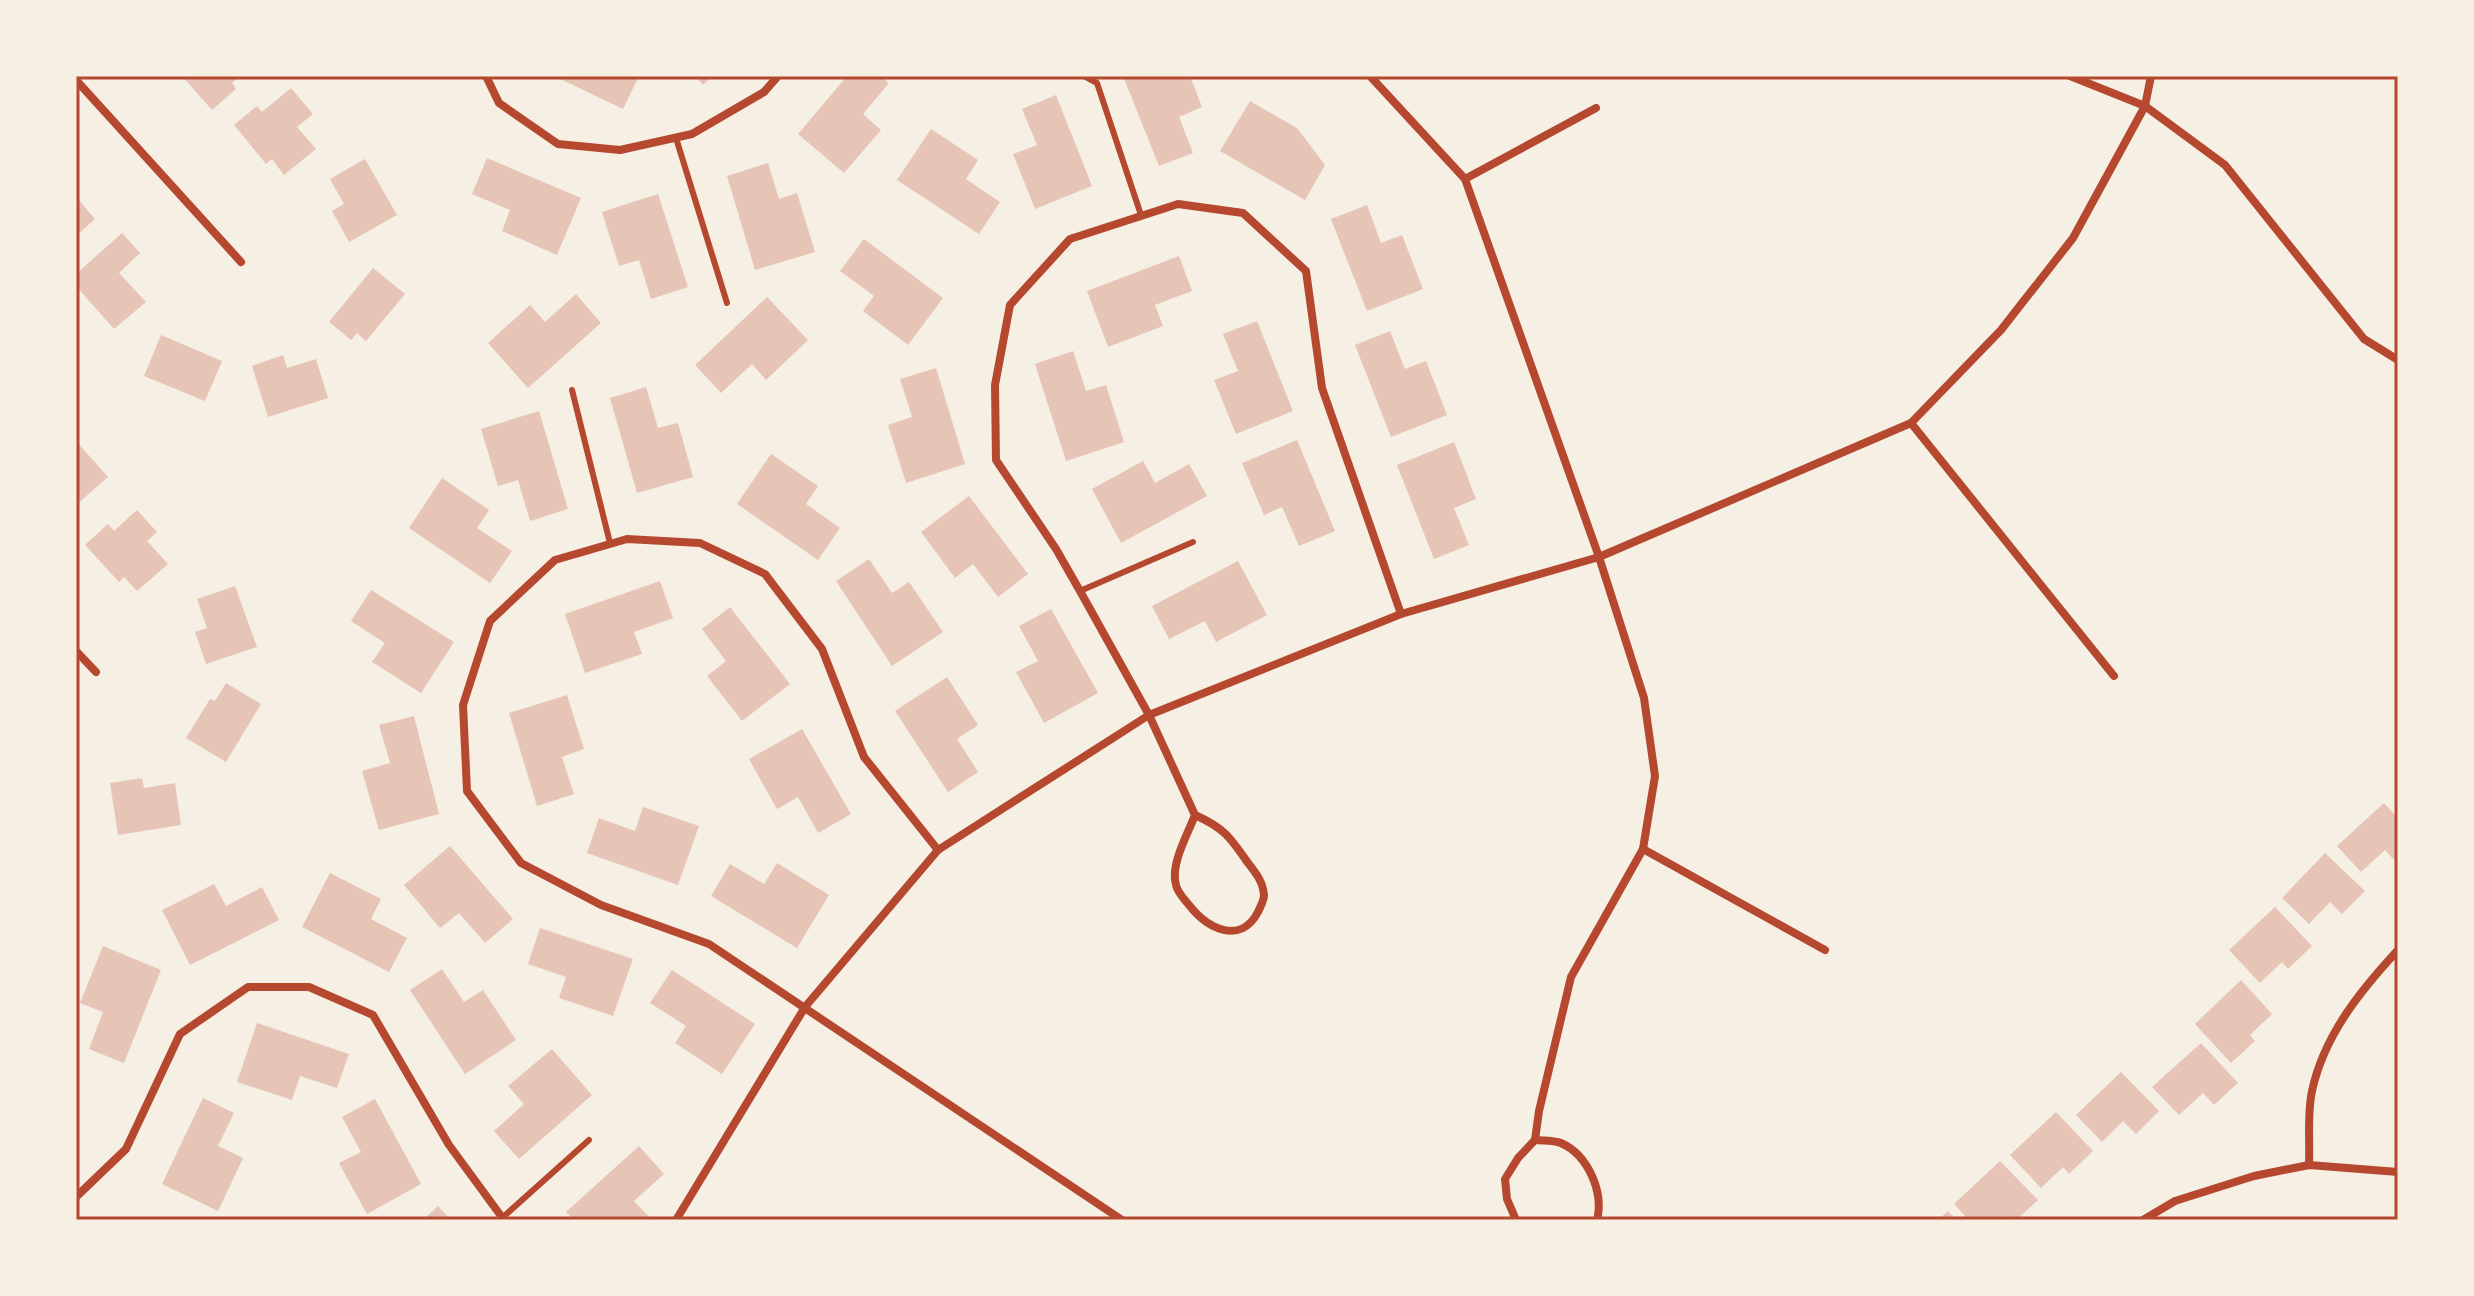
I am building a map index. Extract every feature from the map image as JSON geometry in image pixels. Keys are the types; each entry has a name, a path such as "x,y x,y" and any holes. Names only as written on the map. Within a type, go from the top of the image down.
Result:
{"street":[{"path":"486,76 499,103 558,144 620,150 692,134 764,92 778,76"},
{"path":"1370,76 1465,179 1599,557 1644,698 1655,776 1643,849 1571,977 1535,1140 1518,1158 1505,1179 1507,1199 1516,1220"},
{"path":"2070,76 2145,106 2225,165 2364,339 2398,360"},
{"path":"676,1220 805,1007 938,850 1149,715 1401,614 1599,557 1911,423 2001,330 2073,238 2145,106 2151,76"},
{"path":"76,80 241,262"},
{"path":"1465,179 1596,108"},
{"path":"1195,815 1177,864 1176,885 1200,918 1212,927 1227,931 1245,927 1256,916 1264,898 1260,879 1232,839 1217,825 1195,815 1149,715 1080,591 1056,549 996,460 995,385 1010,305 1070,239 1178,204 1243,213 1306,271 1322,388 1401,614"},
{"path":"1911,423 2114,676"},
{"path":"938,850 864,757 822,649 765,574 700,543 627,539 555,560 490,621 463,705 467,791 521,863 601,905 709,944 1122,1220"},
{"path":"76,651 96,672"},
{"path":"1643,849 1825,950"},
{"path":"2309,1165 2311,1092 2325,1051 2349,1008 2398,950"},
{"path":"76,1197 126,1149 180,1034 248,987 309,987 373,1015 449,1145 503,1219"},
{"path":"1535,1140 1559,1142 1577,1152 1598,1194 1597,1220"},
{"path":"2143,1220 2175,1201 2254,1176 2309,1165 2398,1172"}],"lane":[{"path":"1084,76 1097,83 1141,215"},
{"path":"676,138 727,303"},
{"path":"572,390 610,543"},
{"path":"1080,591 1193,542"},
{"path":"503,1219 589,1140"}],"building":[{"path":"182,76 240,76 232,83 236,89 212,110"},
{"path":"554,76 639,76 623,109"},
{"path":"695,76 713,76 703,85"},
{"path":"847,76 880,76 889,83 863,114 881,130 844,173 798,134"},
{"path":"1123,76 1190,76 1202,107 1179,117 1193,153 1159,166"},
{"path":"291,88 313,114 297,127 316,149 284,175 272,159 266,164 234,125 257,106 262,112"},
{"path":"1056,95 1092,186 1035,209 1013,154 1037,145 1022,109"},
{"path":"1250,101 1297,128 1325,165 1305,200 1220,151"},
{"path":"931,129 978,160 966,179 1000,202 979,234 897,180"},
{"path":"487,158 581,198 557,255 502,231 510,210 472,194"},
{"path":"365,159 397,215 349,242 332,211 344,204 330,179"},
{"path":"768,163 779,199 797,193 815,252 755,270 727,176"},
{"path":"658,194 688,287 651,299 639,260 619,266 602,212"},
{"path":"76,197 95,219 76,236"},
{"path":"1367,205 1381,243 1402,235 1423,289 1367,311 1331,219"},
{"path":"122,233 140,253 119,273 146,302 114,329 76,286 76,274"},
{"path":"864,239 943,298 908,345 863,311 874,296 840,271"},
{"path":"1179,256 1192,291 1155,305 1163,326 1108,347 1087,291"},
{"path":"373,268 405,294 366,341 357,333 351,340 329,322"},
{"path":"576,294 601,323 528,388 488,343 530,305 545,322"},
{"path":"767,297 808,340 766,380 752,364 721,393 695,365"},
{"path":"1257,321 1293,411 1236,434 1214,380 1238,371 1223,334"},
{"path":"1390,331 1405,369 1426,361 1447,415 1391,437 1355,345"},
{"path":"161,335 222,361 205,401 144,376"},
{"path":"1073,351 1086,391 1106,385 1124,442 1066,461 1035,364"},
{"path":"283,355 287,368 316,359 328,398 268,417 252,366"},
{"path":"936,368 965,464 906,483 888,425 912,417 900,379"},
{"path":"646,387 658,428 678,423 693,477 637,493 610,398"},
{"path":"539,411 568,509 530,521 518,480 498,486 481,429"},
{"path":"1297,440 1335,531 1299,546 1282,507 1264,515 1242,463"},
{"path":"76,441 108,477 76,505"},
{"path":"1454,442 1476,499 1454,508 1469,545 1434,559 1397,465"},
{"path":"771,454 818,486 806,504 840,528 818,560 737,504"},
{"path":"1143,461 1155,483 1189,464 1207,496 1121,543 1092,489"},
{"path":"442,478 489,510 477,528 512,551 490,583 409,528"},
{"path":"969,496 1028,574 998,597 973,564 955,578 921,532"},
{"path":"137,510 157,532 147,541 168,564 137,591 124,577 119,582 85,545 108,524 114,531"},
{"path":"869,559 892,593 909,582 943,632 892,666 836,581"},
{"path":"1238,561 1267,615 1216,642 1205,621 1169,639 1152,606"},
{"path":"660,581 673,618 634,632 642,654 585,673 565,614"},
{"path":"235,586 257,647 206,664 195,632 207,628 197,599"},
{"path":"371,590 454,642 421,693 372,662 385,643 351,621"},
{"path":"730,607 790,684 742,721 707,676 726,661 702,629"},
{"path":"1051,609 1098,693 1044,723 1016,672 1038,661 1019,626"},
{"path":"947,677 978,725 957,739 978,772 948,792 895,711"},
{"path":"226,683 261,704 226,762 186,738 210,699 215,701"},
{"path":"567,695 584,749 562,757 574,794 537,806 509,713"},
{"path":"414,716 439,814 379,830 362,771 390,763 379,725"},
{"path":"802,729 851,814 818,833 798,797 777,809 749,759"},
{"path":"142,778 144,788 175,783 181,825 118,835 110,783"},
{"path":"2384,803 2398,818 2398,864 2385,850 2361,872 2337,846"},
{"path":"643,807 699,826 678,885 587,853 599,818 635,831"},
{"path":"450,846 513,919 485,943 459,913 440,928 404,885"},
{"path":"2325,853 2365,891 2342,914 2330,902 2309,924 2282,898"},
{"path":"777,863 829,895 797,948 711,896 730,864 764,884"},
{"path":"330,873 381,899 371,919 407,938 389,972 302,927"},
{"path":"214,884 226,906 262,887 279,920 190,965 162,910"},
{"path":"2275,907 2312,946 2288,969 2282,962 2260,983 2229,950"},
{"path":"540,928 633,959 613,1016 559,998 566,977 528,964"},
{"path":"103,946 161,970 124,1063 89,1049 103,1012 80,1003"},
{"path":"442,969 464,1002 483,990 516,1040 465,1074 410,990"},
{"path":"672,970 755,1024 722,1074 675,1043 686,1026 650,1003"},
{"path":"2241,980 2272,1014 2250,1035 2255,1041 2231,1063 2195,1024"},
{"path":"257,1023 349,1054 337,1088 300,1076 292,1100 237,1082"},
{"path":"2201,1043 2238,1083 2214,1105 2203,1093 2179,1115 2152,1087"},
{"path":"552,1049 592,1095 519,1159 494,1131 524,1104 508,1086"},
{"path":"2121,1072 2159,1111 2136,1134 2123,1121 2102,1142 2076,1115"},
{"path":"203,1098 234,1113 218,1146 243,1158 218,1211 162,1184"},
{"path":"375,1099 421,1184 367,1214 339,1163 361,1152 342,1117"},
{"path":"2056,1112 2093,1151 2069,1174 2063,1167 2041,1188 2010,1155"},
{"path":"639,1146 664,1174 634,1201 652,1220 574,1220 566,1212"},
{"path":"2000,1161 2038,1200 2016,1220 2007,1216 2003,1220 1969,1220 1954,1204"},
{"path":"438,1206 451,1220 423,1220"},
{"path":"1948,1211 1956,1220 1938,1220"}]}
